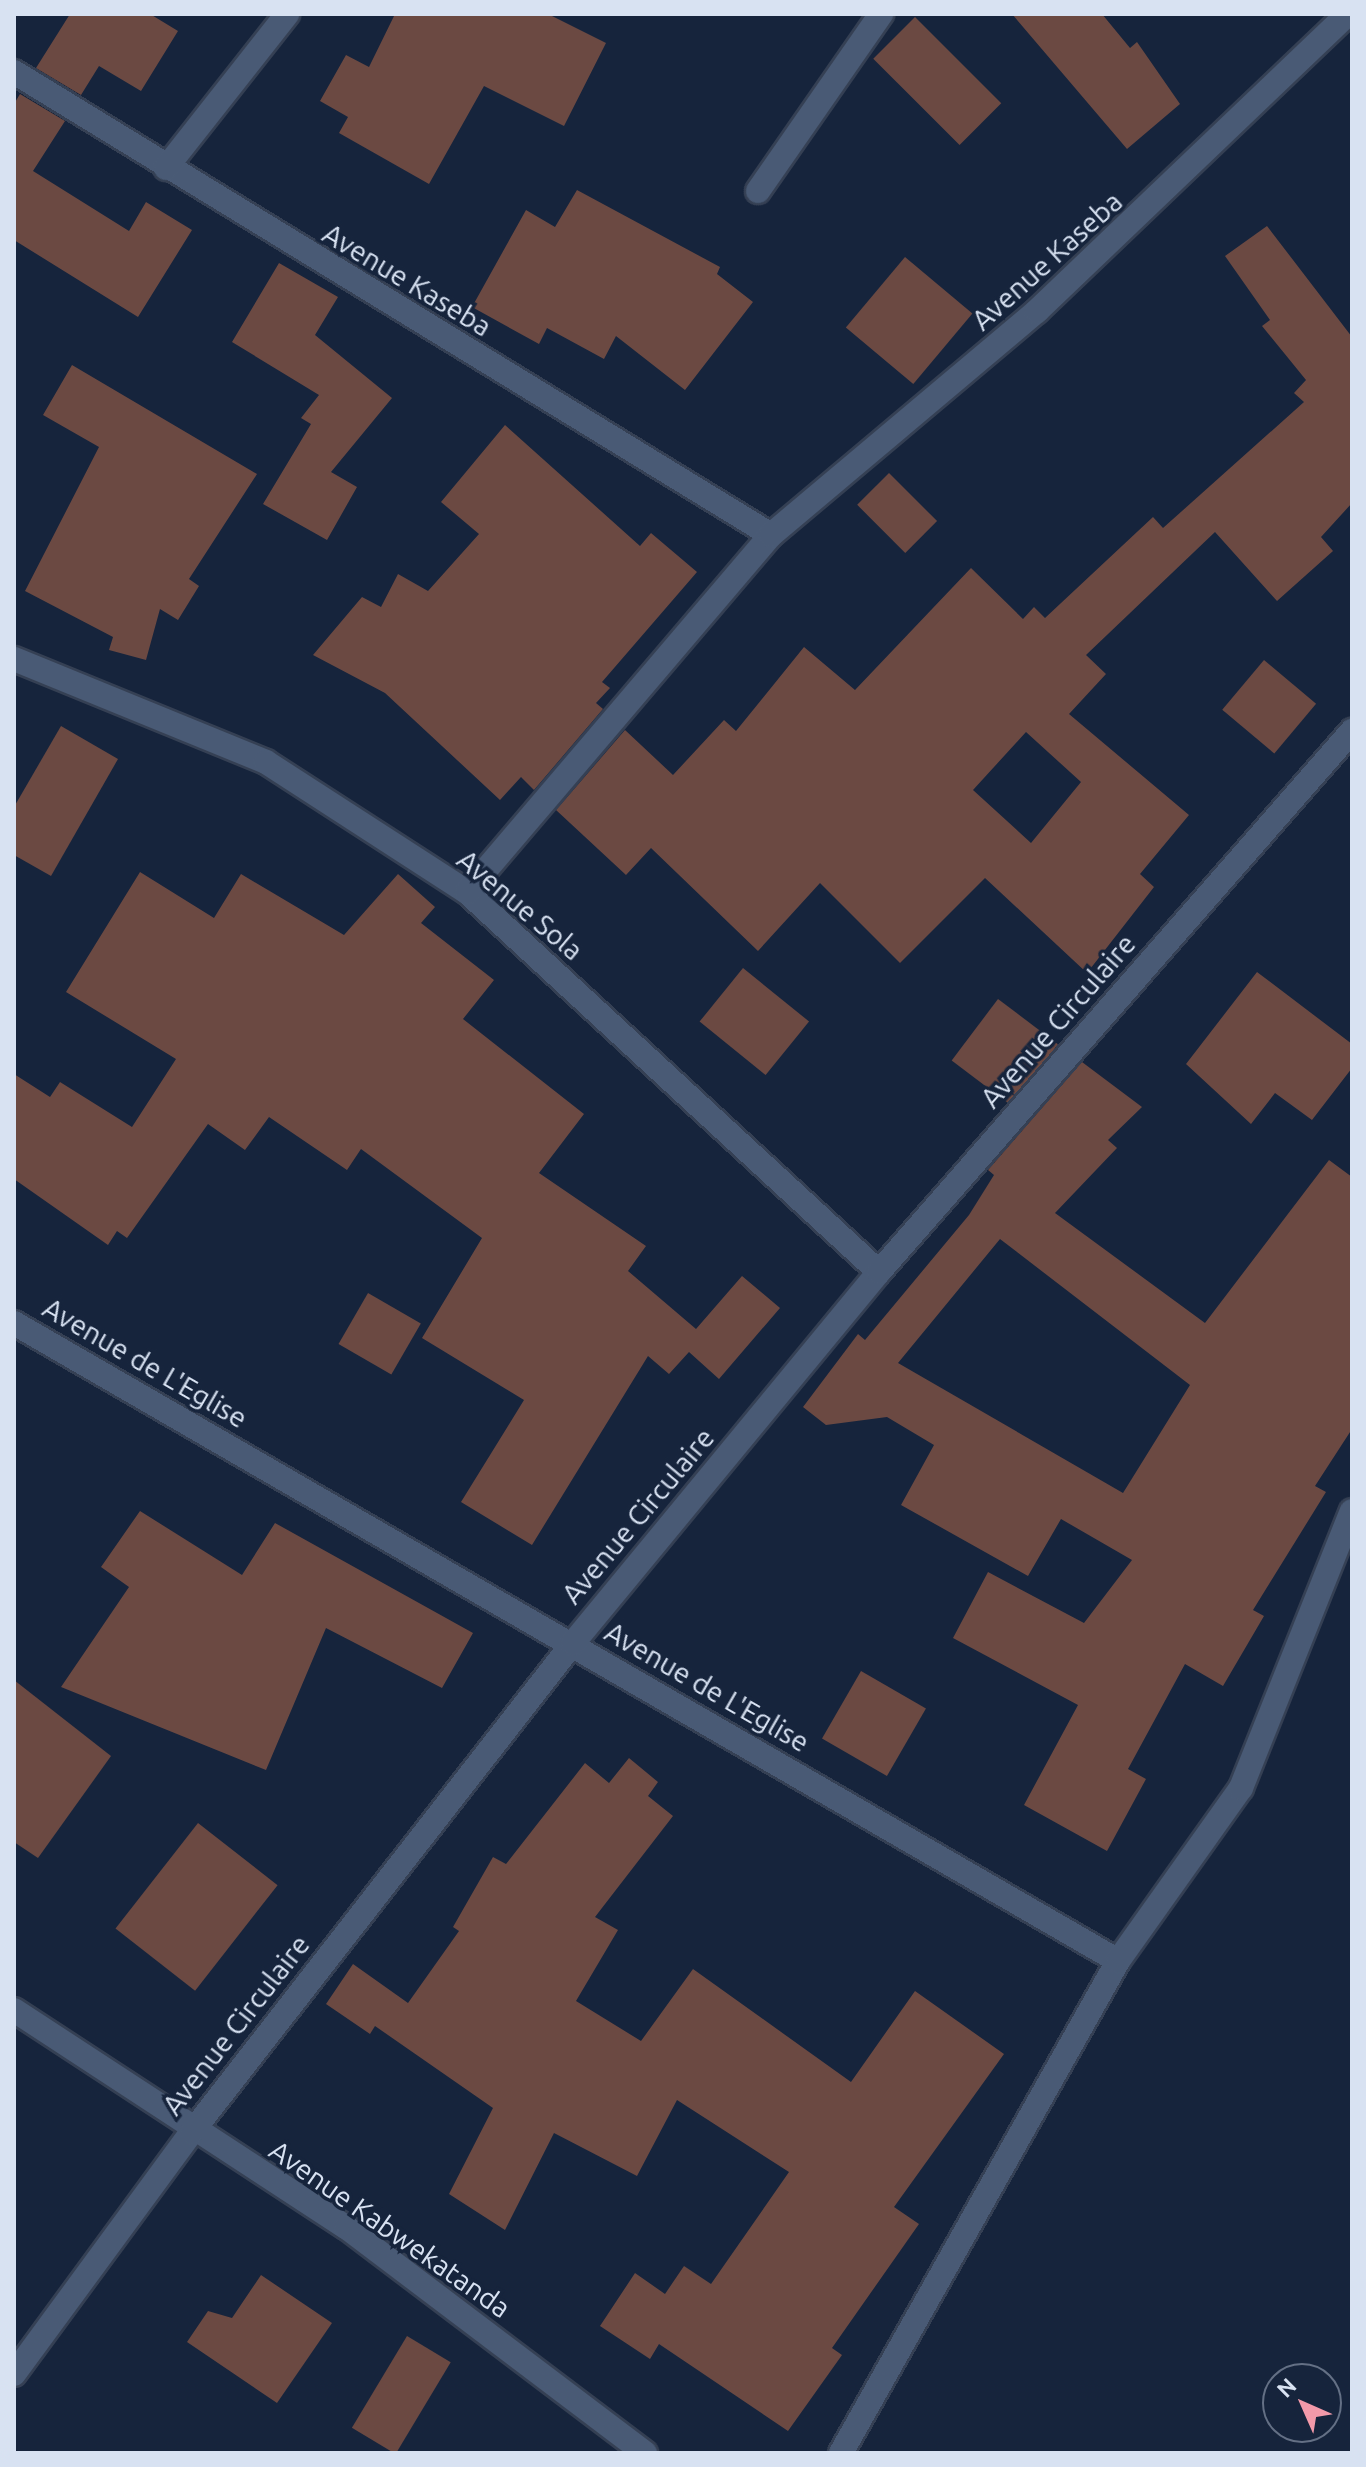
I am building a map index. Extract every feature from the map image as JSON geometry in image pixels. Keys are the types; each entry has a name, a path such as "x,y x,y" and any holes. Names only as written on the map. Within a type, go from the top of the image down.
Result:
{"street":[{"path":"166,168 287,14"},
{"path":"758,191 881,14"},
{"name":"Avenue Kaseba","path":"467,892 771,535 1037,311 1348,14"},
{"name":"Avenue Kaseba","path":"14,72 166,168 771,535"},
{"name":"Avenue Sola","path":"14,659 266,762 467,892 879,1272"},
{"name":"Avenue Circulaire","path":"14,2374 192,2132 573,1643 879,1272 1352,731"},
{"name":"Avenue de L'Eglise","path":"14,1323 573,1643 1118,1961"},
{"path":"841,2453 1118,1961 1241,1788 1352,1511"},
{"name":"Avenue Kabwekatanda","path":"14,2010 192,2132 346,2227 645,2453"}],"building":[{"path":"70,14 150,14 178,31 141,91 99,66 81,95 36,68"},
{"path":"395,14 548,14 606,43 564,126 484,86 429,184 339,133 348,117 320,101 346,55 369,67"},
{"path":"1012,14 1102,14 1130,48 1137,42 1180,104 1127,149"},
{"path":"915,17 1001,103 960,145 873,59"},
{"path":"20,94 65,121 33,171 129,231 146,202 192,230 138,317 14,240 14,104"},
{"path":"577,190 720,267 717,274 753,302 685,390 616,336 604,359 547,328 539,344 472,307 526,210 555,227"},
{"path":"1267,226 1352,337 1352,503 1321,537 1333,551 1277,601 1215,532 1086,655 1106,674 1069,714 1189,815 1140,874 1154,887 1087,973 985,878 900,963 820,883 758,951 651,848 626,875 556,810 625,730 673,775 724,720 736,731 804,647 855,690 971,568 1023,619 1034,607 1045,618 1153,517 1163,528 1304,402 1294,393 1306,380 1262,326 1270,320 1225,256","holes":["1026,732 1081,782 1031,843 973,790"]},
{"path":"905,257 972,314 913,384 846,327"},
{"path":"279,263 338,297 315,335 392,398 331,472 357,487 327,540 263,504 311,424 301,418 319,395 232,342"},
{"path":"72,365 257,474 189,579 199,586 178,620 160,609 146,660 109,650 113,637 25,591 99,447 43,415"},
{"path":"505,425 640,546 651,533 697,572 602,682 610,688 596,703 603,709 534,790 521,777 500,800 385,693 313,655 362,597 381,607 398,574 428,591 479,534 441,502"},
{"path":"889,473 937,521 905,553 857,505"},
{"path":"1264,660 1316,704 1274,754 1222,710"},
{"path":"61,726 118,759 51,876 14,855 14,807"},
{"path":"140,872 214,918 241,874 344,935 398,874 435,907 421,923 494,980 463,1019 584,1114 539,1173 646,1246 628,1271 696,1329 742,1276 780,1308 719,1379 689,1352 669,1374 648,1356 532,1545 461,1502 524,1400 422,1338 482,1238 361,1149 347,1170 269,1117 245,1150 208,1124 127,1238 117,1231 108,1245 14,1179 14,1074 50,1097 60,1082 132,1127 176,1059 66,992"},
{"path":"743,968 809,1021 766,1075 700,1022"},
{"path":"1257,972 1352,1044 1352,1068 1312,1120 1275,1093 1251,1124 1186,1064"},
{"path":"998,999 1058,1044 1012,1106 952,1060"},
{"path":"1082,1062 1142,1107 1108,1140 1117,1148 1055,1213 1205,1323 1329,1160 1352,1177 1352,1429 1315,1486 1326,1492 1253,1610 1264,1616 1223,1686 1185,1664 1128,1769 1146,1779 1107,1851 1024,1805 1078,1705 953,1638 988,1572 1084,1623 1132,1560 1061,1519 1028,1576 901,1505 934,1445 887,1417 826,1425 803,1407 858,1334 865,1340 969,1215 994,1175 988,1170","holes":["1000,1239 1190,1385 1123,1493 898,1363"]},
{"path":"368,1293 421,1324 391,1375 339,1344"},
{"path":"140,1511 242,1575 275,1523 473,1633 442,1688 326,1628 266,1770 61,1687 129,1587 101,1567"},
{"path":"861,1671 926,1708 887,1776 822,1739"},
{"path":"14,1680 111,1756 38,1858 14,1842"},
{"path":"629,1758 658,1782 648,1796 673,1816 595,1917 618,1930 576,2001 641,2041 693,1969 851,2082 915,1991 1004,2054 894,2207 919,2224 832,2348 842,2355 788,2431 659,2344 650,2359 600,2326 635,2273 665,2294 684,2266 711,2284 789,2172 677,2100 637,2176 554,2133 505,2230 449,2194 493,2108 375,2026 370,2034 326,2004 353,1964 408,2003 459,1931 453,1927 493,1857 506,1864 585,1763 609,1783"},
{"path":"198,1823 278,1885 195,1991 116,1929"},
{"path":"261,2275 332,2323 277,2403 187,2342 208,2311 232,2318"},
{"path":"407,2336 451,2362 396,2453 352,2428"}]}
